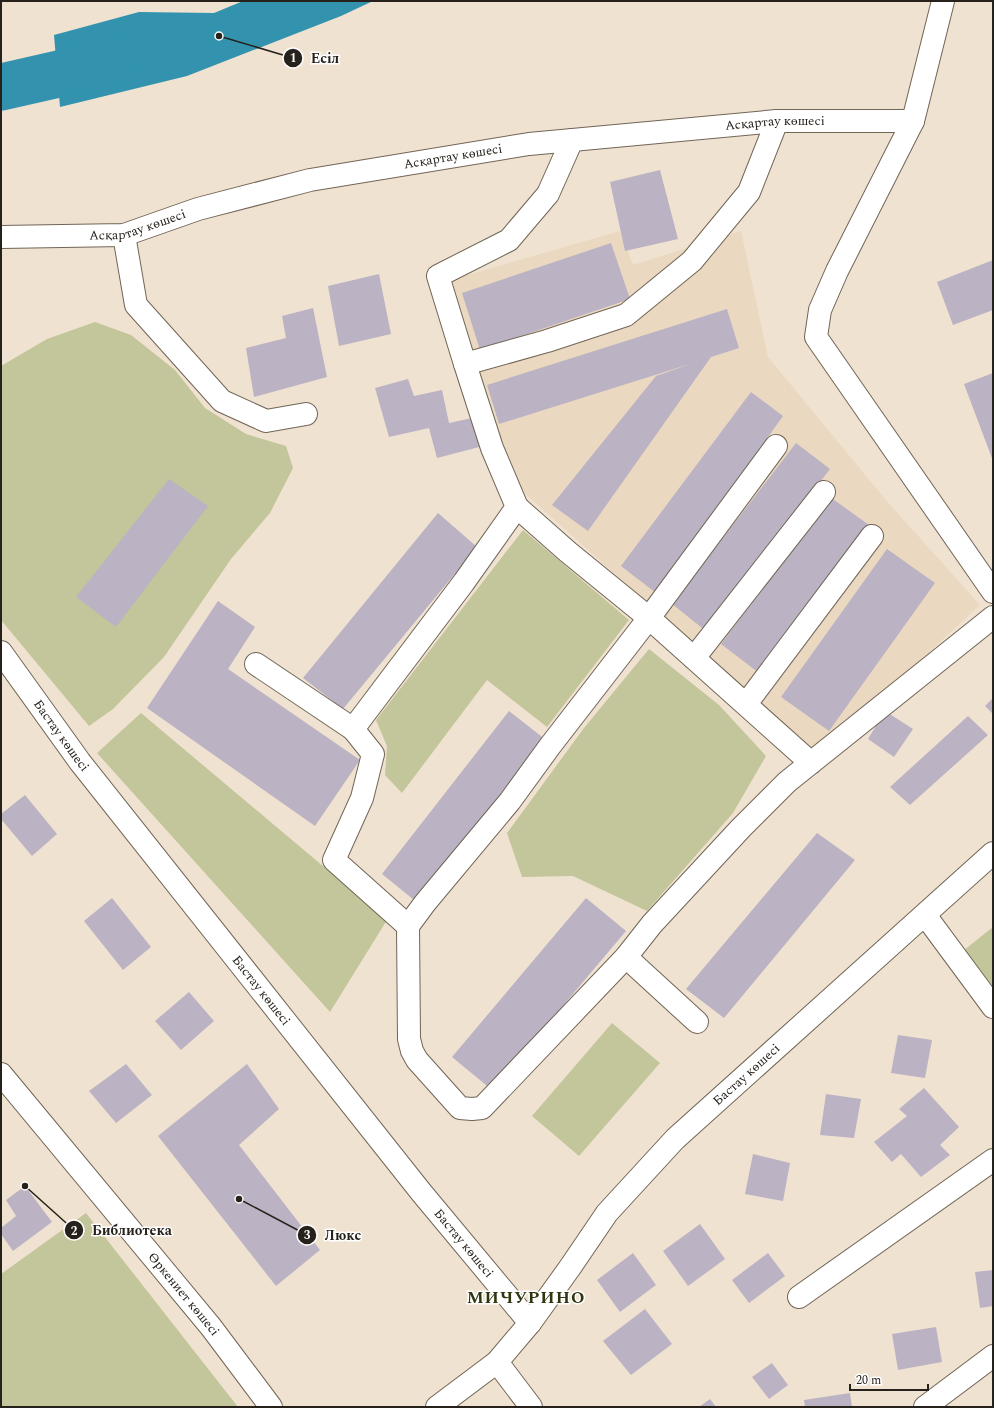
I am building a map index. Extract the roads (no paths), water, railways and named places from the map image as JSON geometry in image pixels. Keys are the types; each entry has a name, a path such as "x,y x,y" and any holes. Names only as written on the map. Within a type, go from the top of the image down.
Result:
{"street":[{"path":"943,1 914,121 837,271 820,310 816,336 993,592"},
{"path":"465,364 547,341 626,315 692,261 749,192 777,121"},
{"name":"Асқартау көшесі","path":"1,237 124,234 198,209 310,180 529,144 777,121 914,121"},
{"path":"572,140 548,194 509,240 438,276 492,448 517,507 568,552 649,618 811,763"},
{"path":"124,234 136,305 222,401 266,421 306,414"},
{"path":"776,446 649,618 550,746 510,801 425,903 408,926 409,1039 412,1050 417,1060 460,1108 482,1108 626,957 652,924 741,828 787,782 993,617"},
{"path":"694,658 824,492"},
{"path":"353,729 464,582 517,507"},
{"path":"746,704 872,536"},
{"name":"Бастау көшесі","path":"1,652 80,762 416,1186 530,1323"},
{"path":"256,664 353,729 373,754 362,798 334,860 408,926"},
{"name":"Бастау көшесі","path":"437,1407 497,1362 530,1323 607,1213 675,1138 993,853"},
{"path":"925,914 993,1007"},
{"path":"626,957 697,1022"},
{"name":"Өркениет көшесі","path":"1,1074 211,1327 271,1407"},
{"path":"799,1297 993,1160"},
{"path":"925,1407 993,1356"},
{"path":"497,1362 531,1407"}],"water":[{"path":"243,1 373,1 341,16 187,76 60,107 54,35 139,12 214,13"}],"waterway":[{"path":"1,87 120,60"}],"place":[{"name":"Есіл","path":"219,36"},
{"name":"Библиотека","path":"25,1186"},
{"name":"Люкс","path":"239,1199"}],"district":[{"name":"МИЧУРИНО","path":"526,1298"}]}
